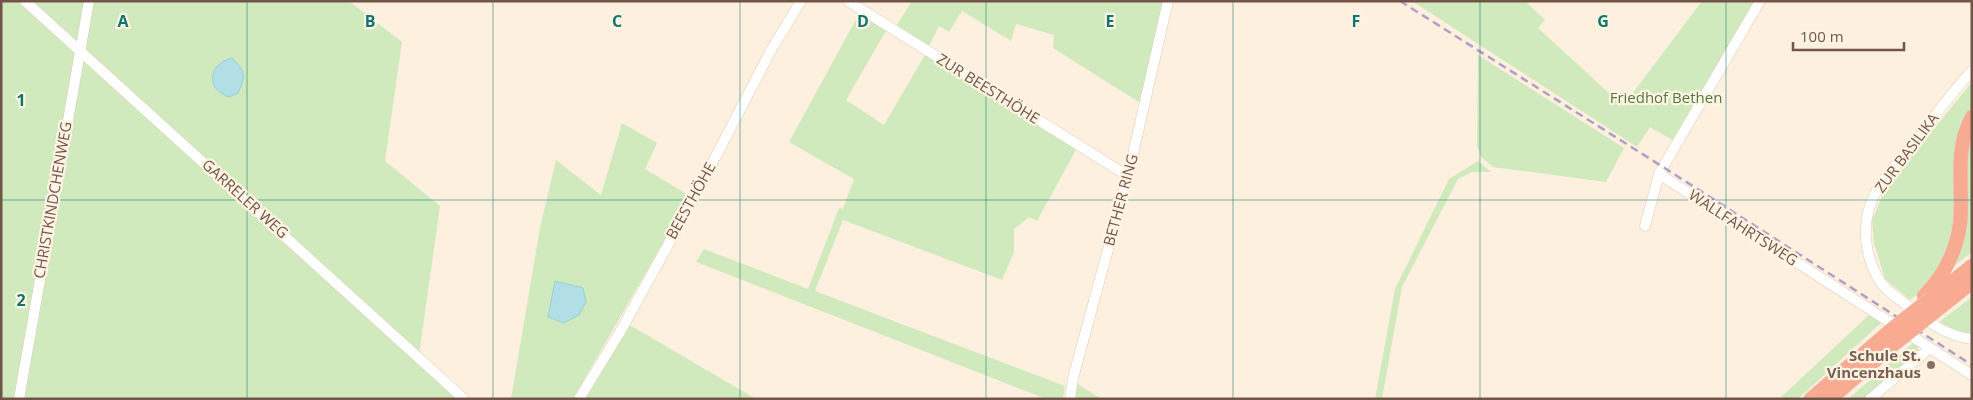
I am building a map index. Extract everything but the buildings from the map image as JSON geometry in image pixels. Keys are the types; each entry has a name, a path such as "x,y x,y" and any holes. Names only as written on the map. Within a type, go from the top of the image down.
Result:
{"highway":[{"path":"1932,300 1957,241 1960,223 1960,151 1972,118"},
{"path":"1812,399 1889,337 1972,266"},
{"path":"1932,300 1972,282"},
{"path":"1830,399 1889,337"}],"street":[{"name":"GARRELER WEG","path":"25,1 464,399"},
{"name":"CHRISTKINDCHENWEG","path":"19,399 89,1"},
{"name":"BEESTHÖHE","path":"579,399 620,332 701,185 770,52 802,1"},
{"name":"ZUR BEESTHÖHE","path":"848,1 1128,176"},
{"name":"BETHER RING","path":"1070,399 1076,368 1128,176 1168,1"},
{"path":"1645,226 1659,174 1760,1"},
{"name":"ZUR BASILIKA","path":"1972,71 1875,195 1866,221 1866,234 1868,254 1873,268 1883,285 1895,297 1938,328 1958,337 1972,339"},
{"name":"WALLFAHRTSWEG","path":"1659,174 1972,375"},
{"path":"1870,399 1930,348"}],"green space":[{"path":"1,1 349,1 402,42 385,161 440,206 418,362 459,399 1,399"},
{"path":"912,1 1165,1 1142,104 1053,48 1054,35 1016,24 1011,41 962,11 949,32 939,26 928,48 895,28"},
{"name":"Friedhof Bethen","path":"1412,1 1525,1 1545,20 1538,28 1623,106 1702,1 1756,1 1674,141 1650,127 1637,147"},
{"path":"860,12 887,29 846,100 884,125 926,53 1077,148 1037,221 1029,217 1014,229 1014,252 1002,280 843,220 815,291 1065,386 1063,399 1046,399 696,262 704,249 808,289 839,208 843,209 854,179 789,142"},
{"path":"1478,55 1624,148 1606,182 1493,167 1481,157 1477,146"},
{"path":"1972,82 1972,252 1910,300 1885,279 1874,243 1872,221 1885,189"},
{"path":"622,123 657,143 645,169 690,196 573,399 511,399 540,228 556,160 601,195","holes":["556,281 583,288 548,317"]},
{"path":"1478,161 1491,172 1472,172 1458,179 1402,287 1382,399 1375,399 1395,289 1449,179"},
{"path":"1972,297 1972,334 1950,329 1939,322"},
{"path":"1870,314 1881,323 1798,399 1779,399"},
{"path":"628,324 756,399 582,399"},
{"path":"1914,342 1918,345 1918,352 1864,399 1848,399"},
{"path":"1076,383 1100,398 1100,399 1074,399"}],"water":[{"path":"232,58 240,67 243,78 238,93 229,97 216,88 212,77 218,66"},
{"path":"555,281 583,288 586,302 579,315 564,323 548,317"}],"railway":[{"path":"1400,1 1972,365"}],"place":[{"name":"Schule St. Vincenzhaus","path":"1931,365"}]}
